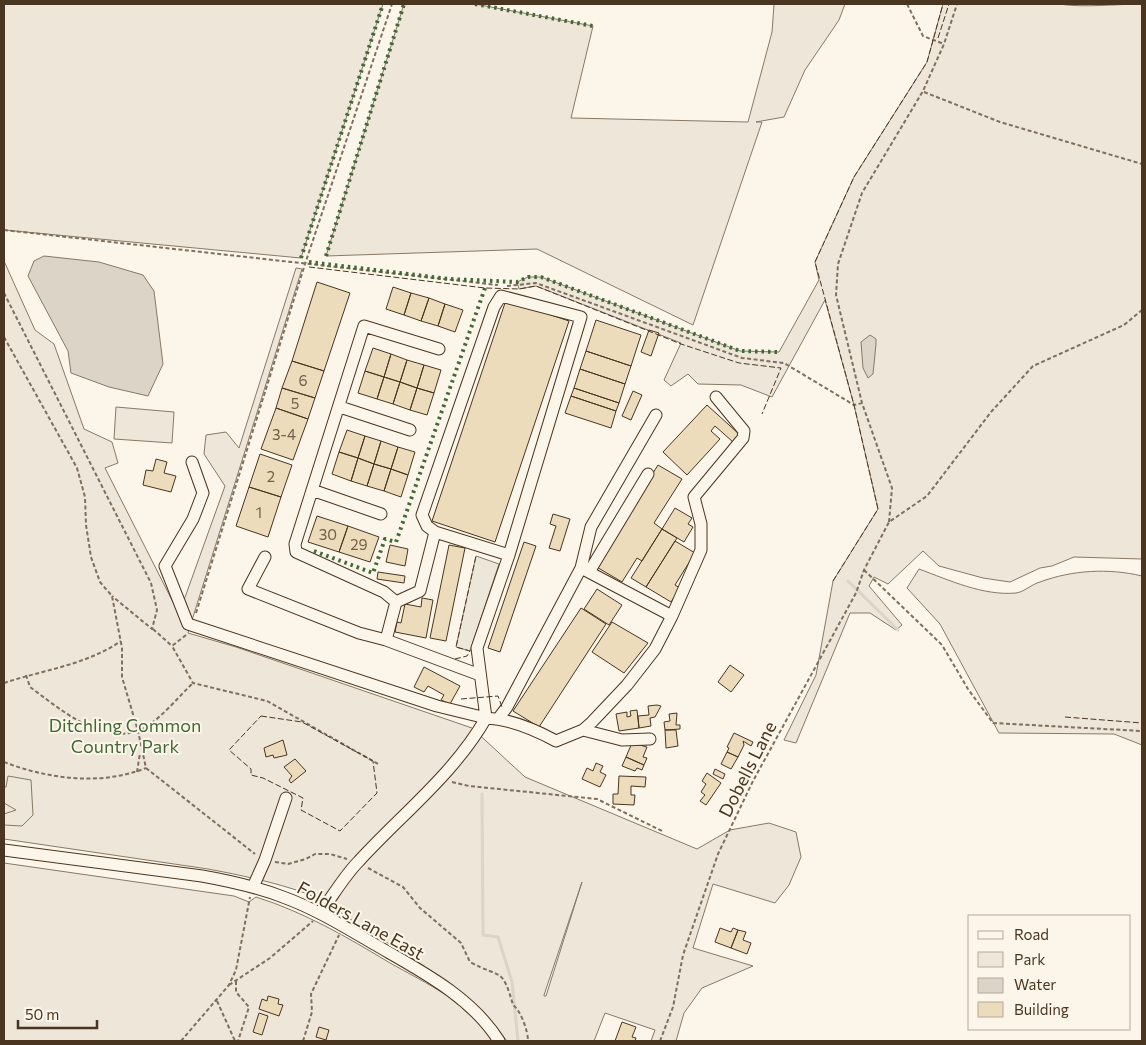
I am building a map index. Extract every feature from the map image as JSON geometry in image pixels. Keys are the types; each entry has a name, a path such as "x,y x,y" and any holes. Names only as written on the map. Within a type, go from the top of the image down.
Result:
{"street":[{"path":"320,913 358,862 440,780 475,738 486,718 477,648 509,555 581,317 502,296 494,307 422,515 427,526 435,532 509,555"},
{"path":"396,602 384,592 296,552 295,544 340,407 364,326 438,349"},
{"path":"192,462 203,493 193,519 165,566 188,624 192,627 437,706 486,718 498,719 535,730 556,741 582,730 627,684 655,649 672,616 701,550 701,524 694,497 743,438 744,431 716,397"},
{"path":"340,407 410,430"},
{"path":"585,570 591,528 656,415"},
{"path":"498,719 507,707 585,570 648,474"},
{"path":"312,490 381,514"},
{"path":"386,640 396,602 420,590 435,532"},
{"path":"265,557 248,589 359,634 386,640 480,675"},
{"path":"585,570 672,616"},
{"path":"582,730 622,740 650,739"},
{"path":"253,887 265,860 286,798"},
{"name":"Folders Lane East","path":"4,850 202,876 253,887 282,896 320,913 413,967 456,996 480,1016 499,1041"}],"path":[{"path":"192,627 305,264 392,4"},
{"path":"907,4 923,36 944,44"},
{"path":"889,522 892,488 862,403 836,295 838,264 862,193 923,91 944,44 957,4"},
{"path":"923,91 1000,122 1142,164"},
{"path":"4,230 448,281 516,286 536,283 742,358 784,363 854,405 862,403"},
{"path":"4,293 151,583 157,610 152,629"},
{"path":"889,522 927,496 990,412 1033,366 1124,325 1142,310"},
{"path":"4,337 77,468 85,497 86,525 91,557 100,582 112,596 172,646 193,683 267,701 380,765"},
{"name":"Dobells Lane","path":"660,1041 673,1006 683,955 718,854 752,781 857,591 864,570 889,522"},
{"path":"864,570 942,644 968,689 992,723 1142,730"},
{"path":"112,596 121,641 122,678 138,731 146,768 252,852 265,860 288,864 306,859 315,854 330,854 358,862 403,887 420,908 461,943 470,962 498,973 507,982 513,1006 517,1008 528,1035 528,1041"},
{"path":"172,646 184,637"},
{"path":"4,684 26,675 85,660 105,652 121,641"},
{"path":"26,675 30,687 72,717 106,733 121,734 138,731 152,722 193,683"},
{"path":"137,772 141,750"},
{"path":"4,762 61,778 99,778 137,772 146,768"},
{"path":"440,780 469,786 597,799 662,831"},
{"path":"180,1041 217,1001 229,985 236,970 247,907 253,887"},
{"path":"229,985 307,928 320,913"},
{"path":"303,1041 312,1012 310,994 343,926"},
{"path":"236,981 236,992 249,1007 236,1041"},
{"path":"217,1001 236,1041"}],"green space":[{"path":"4,4 383,4 301,258 4,230"},
{"path":"404,4 475,4 593,26 571,118 748,122 772,32 774,4 845,4 839,20 805,70 784,117 756,122 762,122 693,325 537,249 326,256"},
{"path":"943,4 1059,4 1089,6 1142,4 1142,559 1074,557 1052,566 1040,568 1010,582 983,578 939,566 923,551 888,584 874,577 869,586 902,625 896,630 870,613 850,613 796,743 784,740 816,675 833,581 878,509 854,405 825,300 772,397 741,385 698,384 688,374 671,386 664,380 681,343 536,286 519,289 517,282 528,277 541,277 740,351 779,352 819,280 815,262 854,177 927,62"},
{"name":"Ditchling Common Country Park","path":"4,261 35,330 54,344 84,429 112,442 118,463 105,468 179,614 225,486 204,454 206,435 226,432 239,448 296,268 302,269 188,633 236,647 472,728 525,777 697,849 730,830 769,823 796,832 801,857 789,885 775,903 713,884 693,948 753,966 702,988 684,1013 676,1041 651,1041 655,1030 605,1013 594,1041 507,1041 477,1007 443,979 321,900 305,893 245,876 208,869 4,839","holes":["582,882 546,996 544,995"]},
{"path":"116,407 174,412 172,443 114,439"},
{"path":"919,569 979,590 1004,593 1016,593 1052,578 1078,573 1104,571 1142,576 1142,745 1114,734 999,733 940,624 907,588"},
{"path":"4,863 234,896 249,902 256,897 274,903 325,926 433,987 473,1016 493,1041 4,1041"}],"shaded area":[{"path":"476,556 499,564 470,651 456,647"},
{"path":"8,776 31,780 33,815 22,826 4,825 4,814 16,810 4,803 4,787 6,787"}],"water":[{"path":"44,256 99,262 143,275 154,291 163,364 148,396 109,387 71,373 68,351 28,276 34,261"},
{"path":"870,335 876,339 876,344 873,374 868,378 863,368 861,342"}],"building":[{"path":"317,282 350,293 324,371 292,361"},
{"path":"393,287 411,293 404,315 386,309"},
{"path":"411,293 429,298 421,321 404,315"},
{"path":"429,298 445,304 438,326 421,321"},
{"path":"506,300 569,321 495,542 432,521"},
{"path":"445,304 463,310 455,332 438,326"},
{"path":"596,320 641,335 631,366 586,351"},
{"path":"649,330 659,333 651,356 641,352"},
{"path":"373,348 391,354 384,377 365,371"},
{"path":"586,351 631,366 625,384 580,369"},
{"path":"391,354 407,360 400,382 384,377"},
{"path":"407,360 424,365 417,388 400,382"},
{"path":"292,361 324,371 315,398 282,388"},
{"path":"424,365 441,370 434,393 417,388"},
{"path":"580,369 625,384 619,403 574,388"},
{"path":"365,371 384,377 377,399 358,393"},
{"path":"384,377 400,382 393,404 377,399"},
{"path":"400,382 417,388 410,410 393,404"},
{"path":"282,388 315,398 308,419 276,408"},
{"path":"417,388 434,393 427,415 410,410"},
{"path":"574,388 619,403 616,411 571,396"},
{"path":"633,391 642,395 631,420 622,416"},
{"path":"571,396 616,411 611,428 565,413"},
{"path":"707,405 740,435 733,442 715,426 711,431 720,439 687,475 663,452"},
{"path":"276,408 308,419 293,460 261,449"},
{"path":"347,430 365,436 358,458 339,452"},
{"path":"365,436 381,441 374,464 358,458"},
{"path":"381,441 398,447 391,469 374,464"},
{"path":"398,447 415,452 408,475 391,469"},
{"path":"339,452 358,458 351,481 332,474"},
{"path":"260,454 292,465 281,497 249,487"},
{"path":"358,458 374,464 367,486 351,481"},
{"path":"156,459 167,462 164,473 176,476 171,492 143,485 146,470 153,471"},
{"path":"374,464 391,469 384,491 367,486"},
{"path":"658,465 682,479 654,523 662,529 642,561 637,558 622,582 595,566"},
{"path":"391,469 408,475 401,497 384,491"},
{"path":"249,487 281,497 268,537 236,526"},
{"path":"675,508 692,518 688,524 693,527 684,542 662,529"},
{"path":"553,514 570,519 560,551 549,548 556,526 550,524"},
{"path":"317,516 348,526 339,552 308,542"},
{"path":"348,526 379,537 370,562 339,552"},
{"path":"662,529 677,538 646,587 631,578"},
{"path":"675,541 695,553 675,585 680,588 671,602 646,587"},
{"path":"524,542 536,546 500,652 488,648"},
{"path":"390,545 408,549 405,566 386,562"},
{"path":"449,545 465,548 446,641 430,638"},
{"path":"378,572 405,576 404,583 377,579"},
{"path":"597,589 622,605 609,625 584,609"},
{"path":"422,598 433,600 426,638 395,632 397,622 401,623 405,604 421,607"},
{"path":"581,608 606,624 539,727 513,711"},
{"path":"612,622 648,643 624,673 592,652"},
{"path":"730,665 744,675 731,692 718,682"},
{"path":"424,667 460,686 450,704 441,700 444,695 428,686 424,692 414,687"},
{"path":"648,706 661,706 655,717 650,718 651,726 639,728 638,716 649,715"},
{"path":"637,710 639,728 619,731 616,714 627,712 627,717 631,716 630,711"},
{"path":"677,713 676,725 680,725 680,729 665,730 664,722 670,721 669,714"},
{"path":"665,730 676,730 678,746 666,748"},
{"path":"734,733 753,742 751,746 743,741 744,745 738,757 727,752 729,748 727,747"},
{"path":"283,740 287,755 274,758 273,755 266,757 264,748"},
{"path":"632,743 647,747 643,757 647,758 644,765 626,757"},
{"path":"727,752 738,757 731,769 721,764"},
{"path":"626,757 644,765 642,770 637,768 635,771 622,766"},
{"path":"295,759 306,771 291,783 289,780 292,776 284,767"},
{"path":"596,763 603,766 600,772 606,775 600,787 582,779 587,768 593,771"},
{"path":"715,769 725,774 723,779 713,774"},
{"path":"707,773 721,783 706,805 700,801 705,795 701,792 706,784 702,781"},
{"path":"619,776 646,777 645,787 631,786 631,795 635,795 634,805 613,804 613,794 618,794"},
{"path":"720,928 731,932 733,928 738,930 731,948 715,942"},
{"path":"738,930 746,932 743,940 751,943 747,954 731,948"},
{"path":"268,996 279,999 278,1004 283,1005 279,1016 259,1009 262,999 267,1001"},
{"path":"259,1013 268,1016 262,1035 253,1032"},
{"path":"622,1022 636,1027 632,1037 636,1038 635,1041 615,1041"},
{"path":"319,1027 329,1030 326,1040 316,1037"}],"waterway":[{"path":"848,581 898,630"},
{"path":"482,794 483,935 498,937 512,982 518,1041"}],"hedge":[{"path":"301,258 383,4"},
{"path":"326,256 404,4"},
{"path":"475,4 593,26"},
{"path":"309,262 449,279 517,282 528,277 541,277 740,351 779,352"},
{"path":"314,551 373,573 385,539 396,542 485,288"}],"fence":[{"path":"833,581 878,509 854,405 815,262 854,177 927,62 943,4"},
{"path":"938,38 949,4"},
{"path":"309,267 485,288 519,289 536,286 681,344 739,363 781,368 762,414"},
{"path":"455,659 467,656 470,651 456,647 476,556"},
{"path":"461,699 498,696 502,707"},
{"path":"261,716 302,722 373,761 377,793 340,831 301,810 303,798 263,778 251,775 251,769 229,750 261,716"},
{"path":"1065,717 1142,723"}]}
